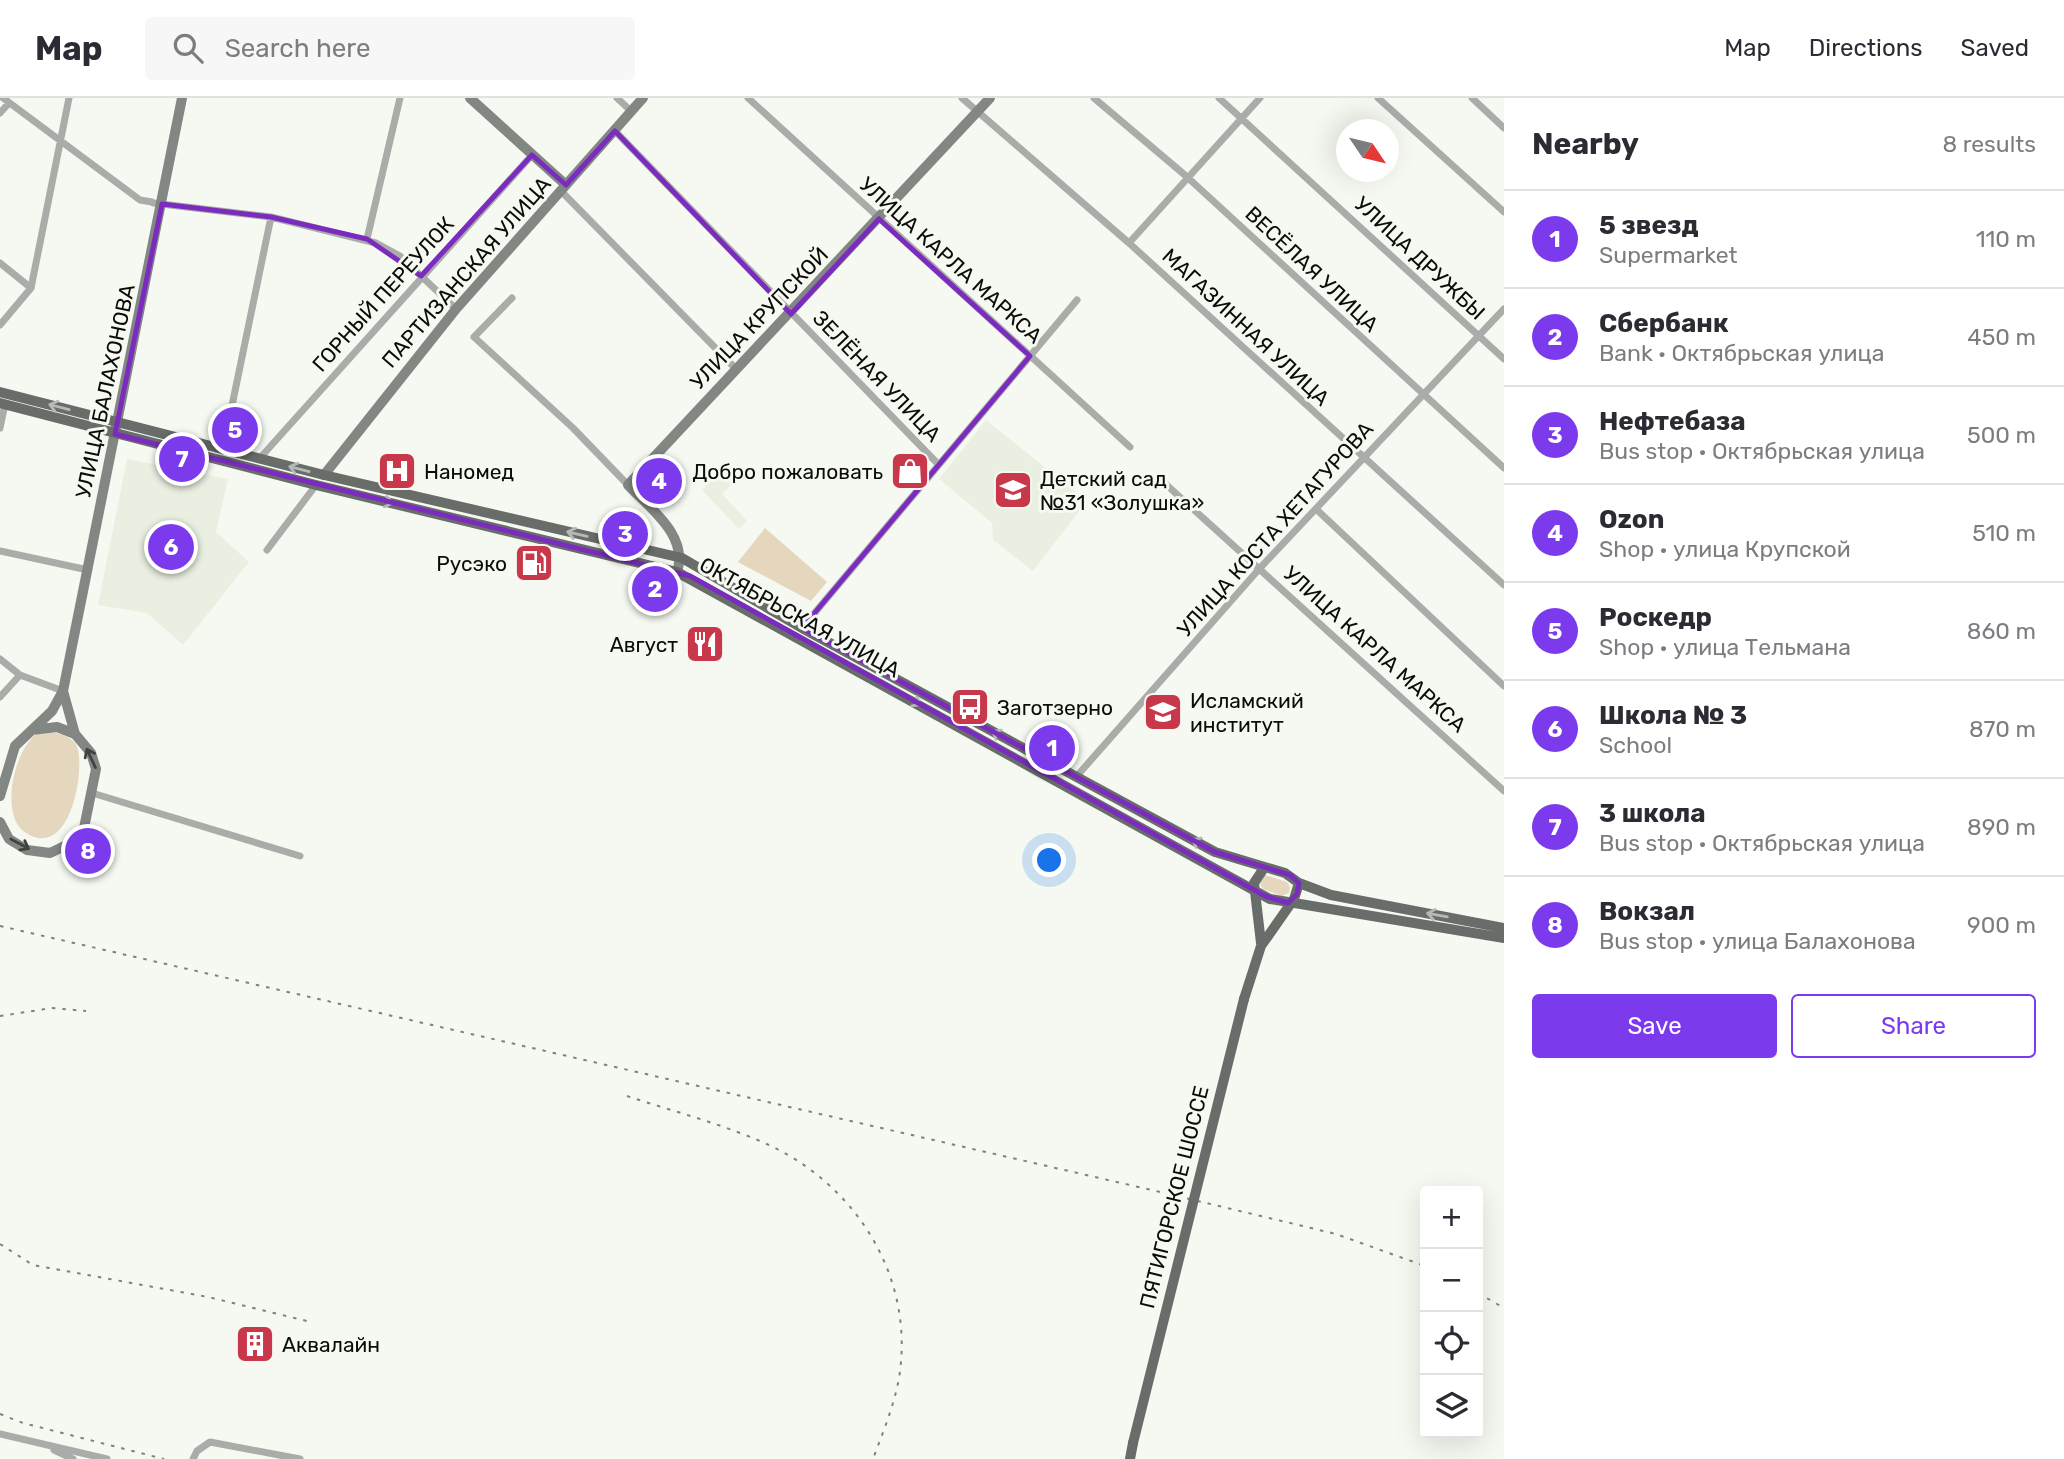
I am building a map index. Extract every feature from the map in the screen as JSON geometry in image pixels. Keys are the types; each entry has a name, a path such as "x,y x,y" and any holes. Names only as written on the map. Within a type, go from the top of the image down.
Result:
{"main road":[{"name":"ОКТЯБРЬСКАЯ УЛИЦА","path":"0,392 324,475 682,558 802,628 1215,852 1290,875 1299,883 1344,899 1504,928"},
{"name":"ОКТЯБРЬСКАЯ УЛИЦА","path":"3,403 317,485 677,572 1274,900 1504,938"},
{"name":"ПЯТИГОРСКОЕ ШОССЕ","path":"1261,946 1255,879 1264,868"},
{"name":"ПЯТИГОРСКОЕ ШОССЕ","path":"1130,1459 1244,999 1261,946 1297,894 1299,883"}],"street":[{"path":"0,325 31,288 69,98"},
{"name":"УЛИЦА БАЛАХОНОВА","path":"0,796 4,761 30,730 52,711 63,691 118,422 156,203 182,98"},
{"path":"367,239 400,98"},
{"path":"470,98 532,155 737,370"},
{"path":"617,98 632,112"},
{"name":"ПАРТИЗАНСКАЯ УЛИЦА","path":"324,475 456,309 643,98"},
{"name":"УЛИЦА КАРЛА МАРКСА","path":"748,98 1130,447"},
{"name":"МАГАЗИННАЯ УЛИЦА","path":"962,98 1129,243 1504,585"},
{"name":"УЛИЦА КРУПСКОЙ","path":"628,485 791,314 990,98"},
{"name":"ВЕСЁЛАЯ УЛИЦА","path":"1094,98 1186,176 1504,468"},
{"name":"УЛИЦА ДРУЖБЫ","path":"1219,98 1504,359"},
{"path":"1129,243 1186,176 1260,98"},
{"path":"1378,98 1504,212"},
{"path":"1472,98 1504,128"},
{"path":"0,113 6,100 140,200 271,217 367,239 400,256 456,309"},
{"name":"ЗЕЛЁНАЯ УЛИЦА","path":"615,131 938,464"},
{"name":"ГОРНЫЙ ПЕРЕУЛОК","path":"260,458 532,155"},
{"path":"223,449 271,217"},
{"path":"0,263 31,288"},
{"path":"512,298 474,337 573,428 668,528 682,558 677,572"},
{"path":"802,628 1077,300"},
{"name":"УЛИЦА КОСТА ХЕТАГУРОВА","path":"1076,777 1260,568 1504,309"},
{"path":"0,428 3,403"},
{"name":"УЛИЦА КАРЛА МАРКСА","path":"1160,479 1504,791"},
{"path":"267,550 317,485"},
{"path":"1316,509 1504,686"},
{"path":"0,551 88,570"},
{"path":"0,659 20,675 63,691"},
{"path":"0,697 20,675"},
{"name":"УЛИЦА БАЛАХОНОВА","path":"0,822 9,839 27,849 50,853 71,843 84,828 96,769 91,753 75,734 63,691"},
{"path":"30,730 57,727 75,734"},
{"path":"92,793 300,856"},
{"path":"0,1434 107,1459"},
{"path":"192,1459 197,1451 210,1443 300,1459"},
{"path":"44,1445 73,1459"}],"highlighted area":[{"path":"615,131 791,314 879,219 1030,356 802,628 1215,852 1290,875 1299,883 1297,894 1288,903 1265,896 690,576 115,434 162,204 271,217 367,239 421,276 532,155 566,185"}],"shaded area":[{"name":"Детский сад №31 «Золушка»","path":"986,420 1087,501 1033,571 993,540 992,523 939,479"},
{"path":"127,459 228,479 216,532 249,562 183,645 147,613 98,605"},
{"path":"726,466 738,478 722,494 747,521 739,529 702,490"},
{"path":"765,528 827,582 811,601 738,562"},
{"path":"41,731 59,734 72,740 79,753 79,768 72,807 64,824 53,835 39,838 22,830 15,821 11,793 13,778 24,749"},
{"path":"1265,875 1287,882 1289,893 1282,896 1263,889 1259,882"}],"railway":[{"path":"0,926 1156,1191 1336,1234 1420,1264"},
{"path":"0,1016 52,1008 86,1011"},
{"path":"627,1096 719,1125 773,1147 804,1165 831,1187 855,1213 874,1242 889,1273 898,1306 902,1342 897,1388 873,1459"},
{"path":"0,1244 33,1265 208,1297 307,1321"},
{"path":"1483,1296 1504,1308"},
{"path":"0,1414 23,1423 164,1459"}],"place":[{"name":"Роскедр","path":"235,430"},
{"name":"3 школа","path":"182,459"},
{"name":"Наномед","path":"397,471"},
{"name":"Добро пожаловать","path":"910,471"},
{"name":"Ozon","path":"659,481"},
{"name":"Детский сад №31 «Золушка»","path":"1013,490"},
{"name":"Нефтебаза","path":"625,534"},
{"name":"Школа № 3","path":"171,547"},
{"name":"Русэко","path":"534,563"},
{"name":"Сбербанк","path":"655,589"},
{"name":"Август","path":"705,644"},
{"name":"Заготзерно","path":"970,707"},
{"name":"Исламский институт","path":"1163,712"},
{"name":"5 звезд","path":"1052,748"},
{"name":"Вокзал","path":"88,851"},
{"name":"Аквалайн","path":"255,1344"}]}
